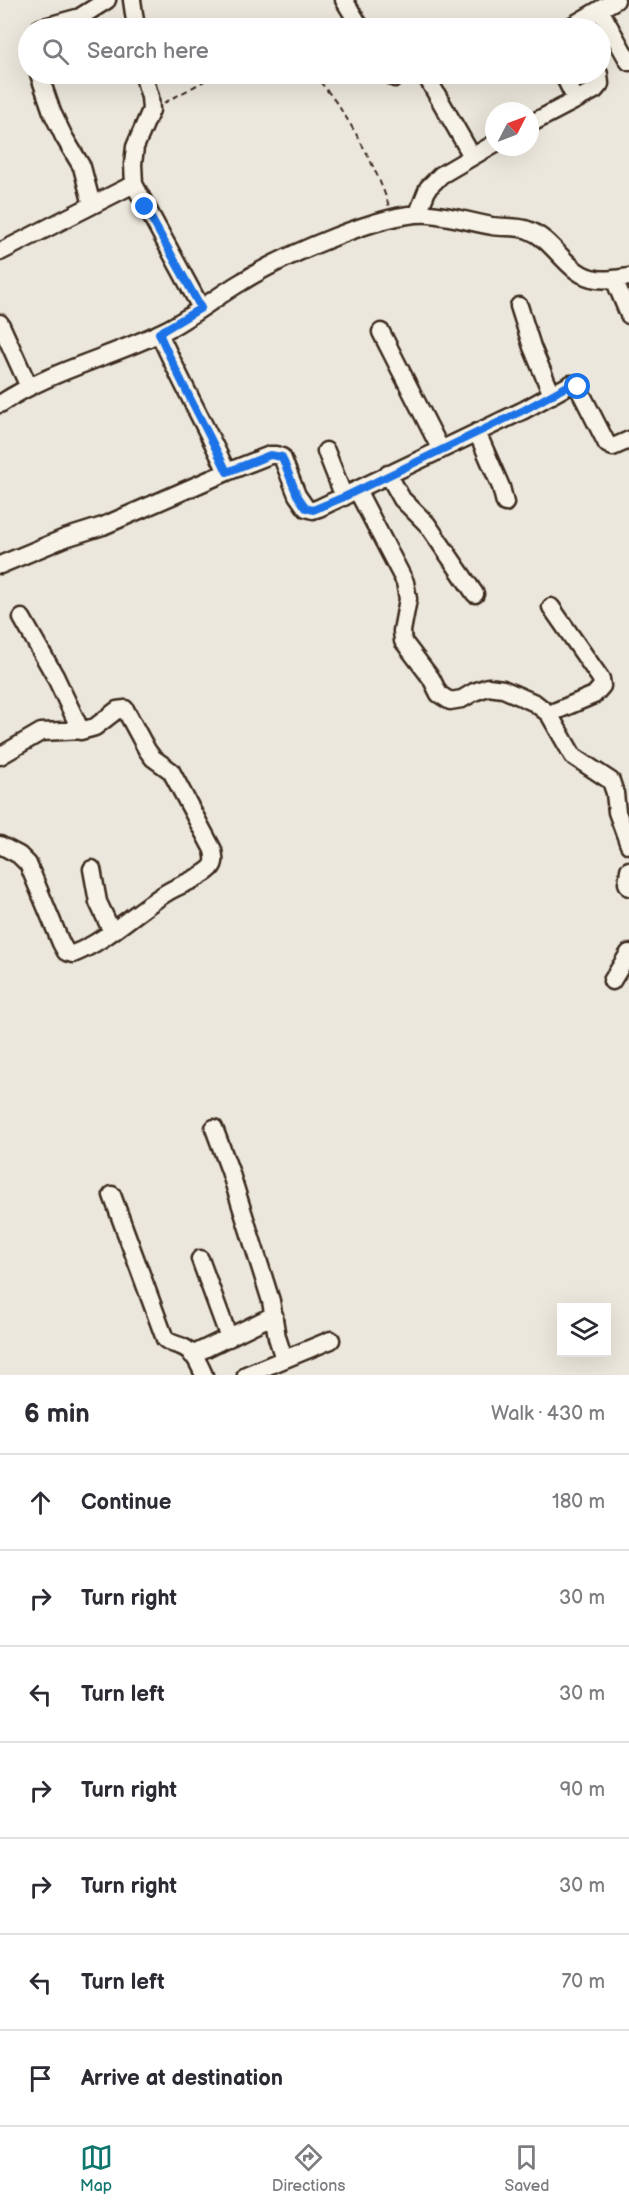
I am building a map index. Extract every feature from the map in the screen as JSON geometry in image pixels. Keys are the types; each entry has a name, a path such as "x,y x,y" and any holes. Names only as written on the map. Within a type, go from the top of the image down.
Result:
{"street":[{"path":"76,18 107,0"},
{"path":"132,0 135,18"},
{"path":"344,0 355,18"},
{"path":"588,18 616,0"},
{"path":"600,10 604,18"},
{"path":"611,30 629,62"},
{"path":"42,84 52,112 82,167 92,205"},
{"path":"146,84 151,110 135,147 134,184 201,308"},
{"path":"431,84 472,156"},
{"path":"569,84 576,100"},
{"path":"539,119 595,90 600,84"},
{"path":"418,213 428,188 441,175 485,149"},
{"path":"0,252 134,184"},
{"path":"0,404 29,387 159,333 243,280 273,265 311,248 392,218 418,213 527,230 543,237 572,268 584,276 597,279 622,278 629,315"},
{"path":"519,306 532,347 552,395"},
{"path":"0,323 29,387"},
{"path":"381,332 441,450"},
{"path":"159,333 170,360 202,418 227,472"},
{"path":"0,565 65,538 103,526 227,472 276,455 282,457 285,462 297,495 306,508 313,510 575,384 607,444 612,447 629,440"},
{"path":"477,432 505,503"},
{"path":"326,451 405,582 408,599 402,631 404,641 431,678 439,694 450,701 462,699 488,687 503,689 535,703 549,714 573,756 604,774 610,781 615,793 616,812 629,845"},
{"path":"388,474 402,499 427,524 475,594"},
{"path":"549,714 594,695 602,686 601,679 551,606"},
{"path":"22,618 55,676 81,730"},
{"path":"0,756 41,732 95,727 117,710 125,709 147,750 171,771 213,850 215,859 212,867 167,892 112,932 74,954 66,952 28,864 19,855 0,845"},
{"path":"92,869 98,902 112,932"},
{"path":"629,870 627,883 629,887"},
{"path":"612,981 629,953"},
{"path":"214,1128 230,1171 285,1359"},
{"path":"112,1196 165,1339 172,1345 181,1346 192,1355 204,1375"},
{"path":"200,1260 229,1338"},
{"path":"192,1355 274,1315"},
{"path":"246,1375 331,1340"}],"path":[{"path":"151,110 199,84"},
{"path":"324,84 369,159 386,196 392,218"}],"route":[{"path":"145,207 201,308 159,333 170,360 202,418 227,472 270,455 282,457 297,495 306,508 313,510 344,497 524,410 571,384 578,387"}]}
